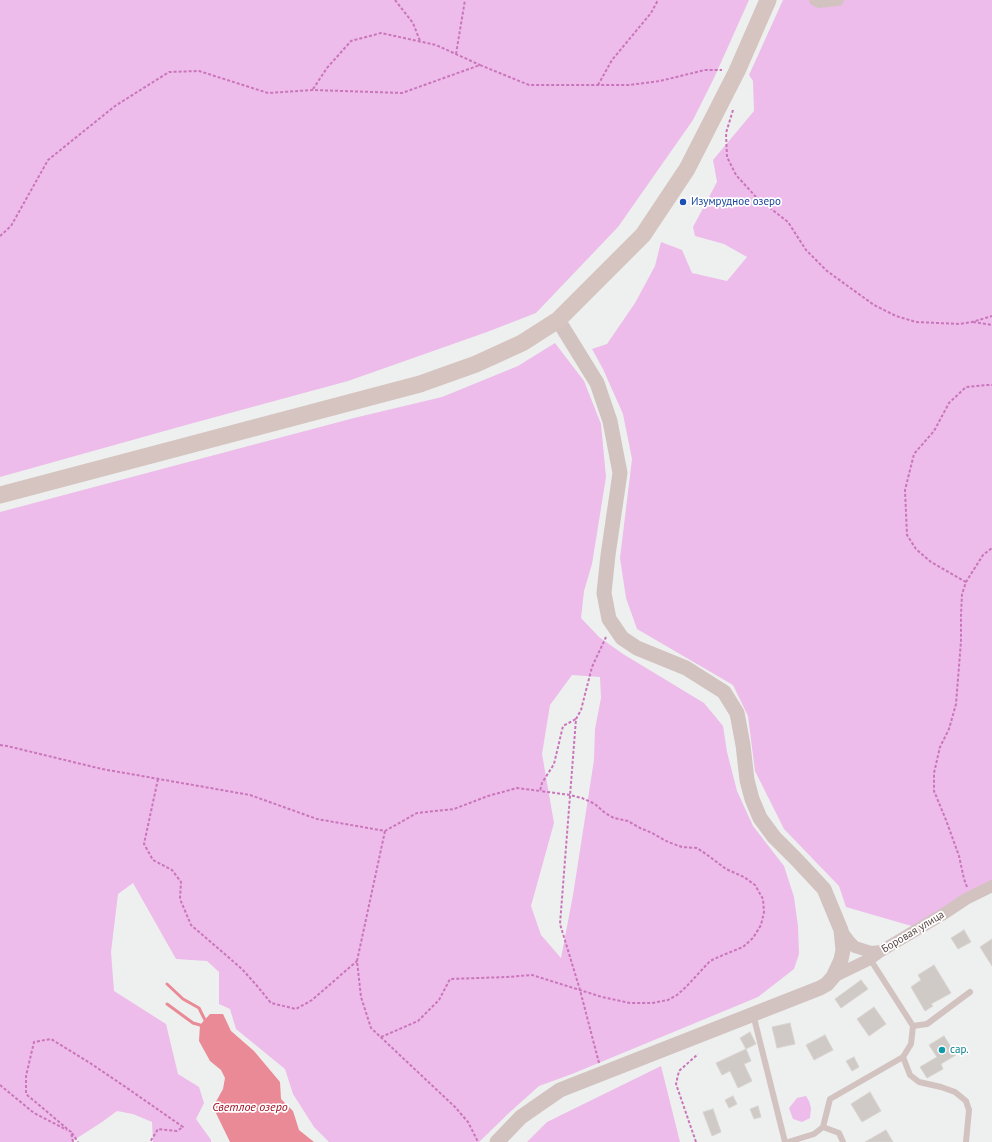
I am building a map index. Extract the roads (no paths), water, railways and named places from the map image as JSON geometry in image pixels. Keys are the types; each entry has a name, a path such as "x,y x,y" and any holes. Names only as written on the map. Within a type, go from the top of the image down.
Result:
{"main road":[{"path":"0,494 420,384 476,364 522,343 558,320 643,235 686,169 737,70 768,0"}],"street":[{"path":"815,0 819,2 838,0"},
{"path":"497,1142 521,1117 560,1090 820,988 827,984 833,977 839,965 843,950 843,937 841,930 824,889 774,837 760,818 752,799 747,780 743,744 737,713 724,692 686,668 637,648 622,638 609,619 604,593 620,473 610,421 597,383 558,320"},
{"name":"Боровая улица","path":"833,977 870,959 971,896 992,886"},
{"path":"841,930 855,948 871,952 881,951"}],"lane":[{"path":"753,1014 787,1142 814,1134 823,1127 830,1099 903,1057 910,1044 913,1026 870,959"},
{"path":"913,1026 927,1024 970,992"},
{"path":"903,1057 910,1075 918,1082 955,1092 966,1101 969,1110 966,1142"},
{"path":"823,1127 839,1133 843,1142"}],"water":[{"name":"Светлое озеро","path":"210,1014 223,1014 231,1031 254,1051 280,1082 281,1099 293,1111 299,1130 314,1142 230,1142 213,1107 223,1089 225,1078 221,1070 210,1061 199,1041 200,1025"}],"waterway":[{"path":"167,984 183,999 199,1008 205,1020"},
{"path":"167,1004 193,1023 200,1025"}],"place":[{"name":"Изумрудное озеро","path":"683,202"},
{"name":"сар.","path":"942,1050"}]}
